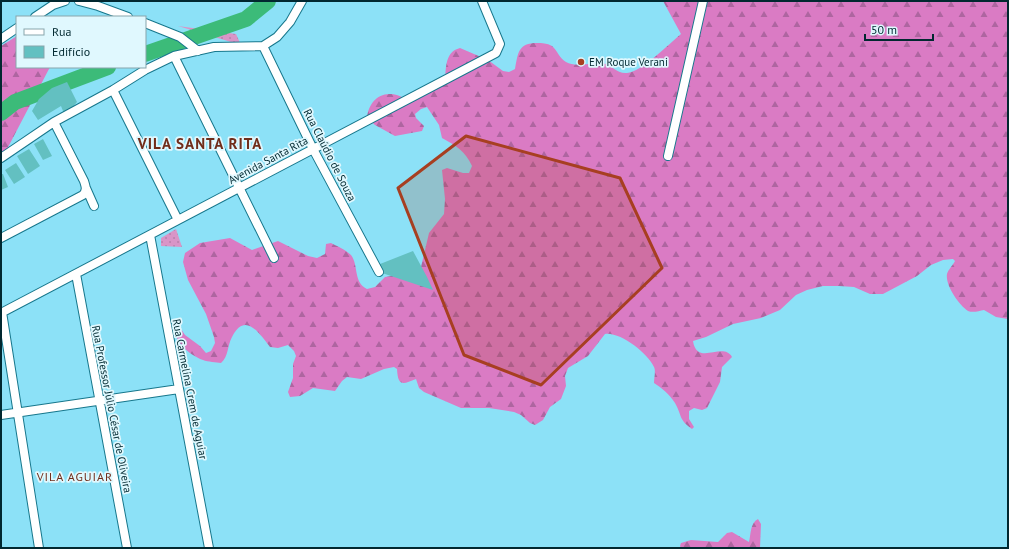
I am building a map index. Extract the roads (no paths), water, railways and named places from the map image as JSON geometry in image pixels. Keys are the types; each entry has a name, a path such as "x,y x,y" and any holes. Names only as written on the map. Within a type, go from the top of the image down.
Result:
{"street":[{"path":"37,16 65,1"},
{"path":"79,1 125,16"},
{"path":"1,158 54,122 113,90 145,70 174,56 214,47 263,46 277,37 286,27 302,1"},
{"name":"Avenida Santa Rita","path":"2,312 496,53 500,44 482,1"},
{"path":"668,156 703,1"},
{"path":"146,23 180,37 198,51"},
{"path":"1,39 16,29"},
{"name":"Rua Claúdio de Souza","path":"263,46 313,149 379,272"},
{"path":"174,56 274,258"},
{"path":"113,90 178,220"},
{"path":"54,122 84,181 94,206"},
{"path":"1,238 83,195 86,188"},
{"name":"Rua Carmelina Crem de Aguiar","path":"150,235 209,548"},
{"name":"Rua Professor Júlio César de Oliveira","path":"76,274 127,548"},
{"path":"2,312 39,548"},
{"path":"1,415 179,389"}],"waterway":[{"path":"146,54 246,19 268,1"},
{"path":"1,113 15,102 105,68"}],"place":[{"name":"EM Roque Verani","path":"581,62"}],"district":[{"name":"VILA SANTA RITA","path":"200,143"},
{"name":"VILA AGUIAR","path":"75,476"}]}
